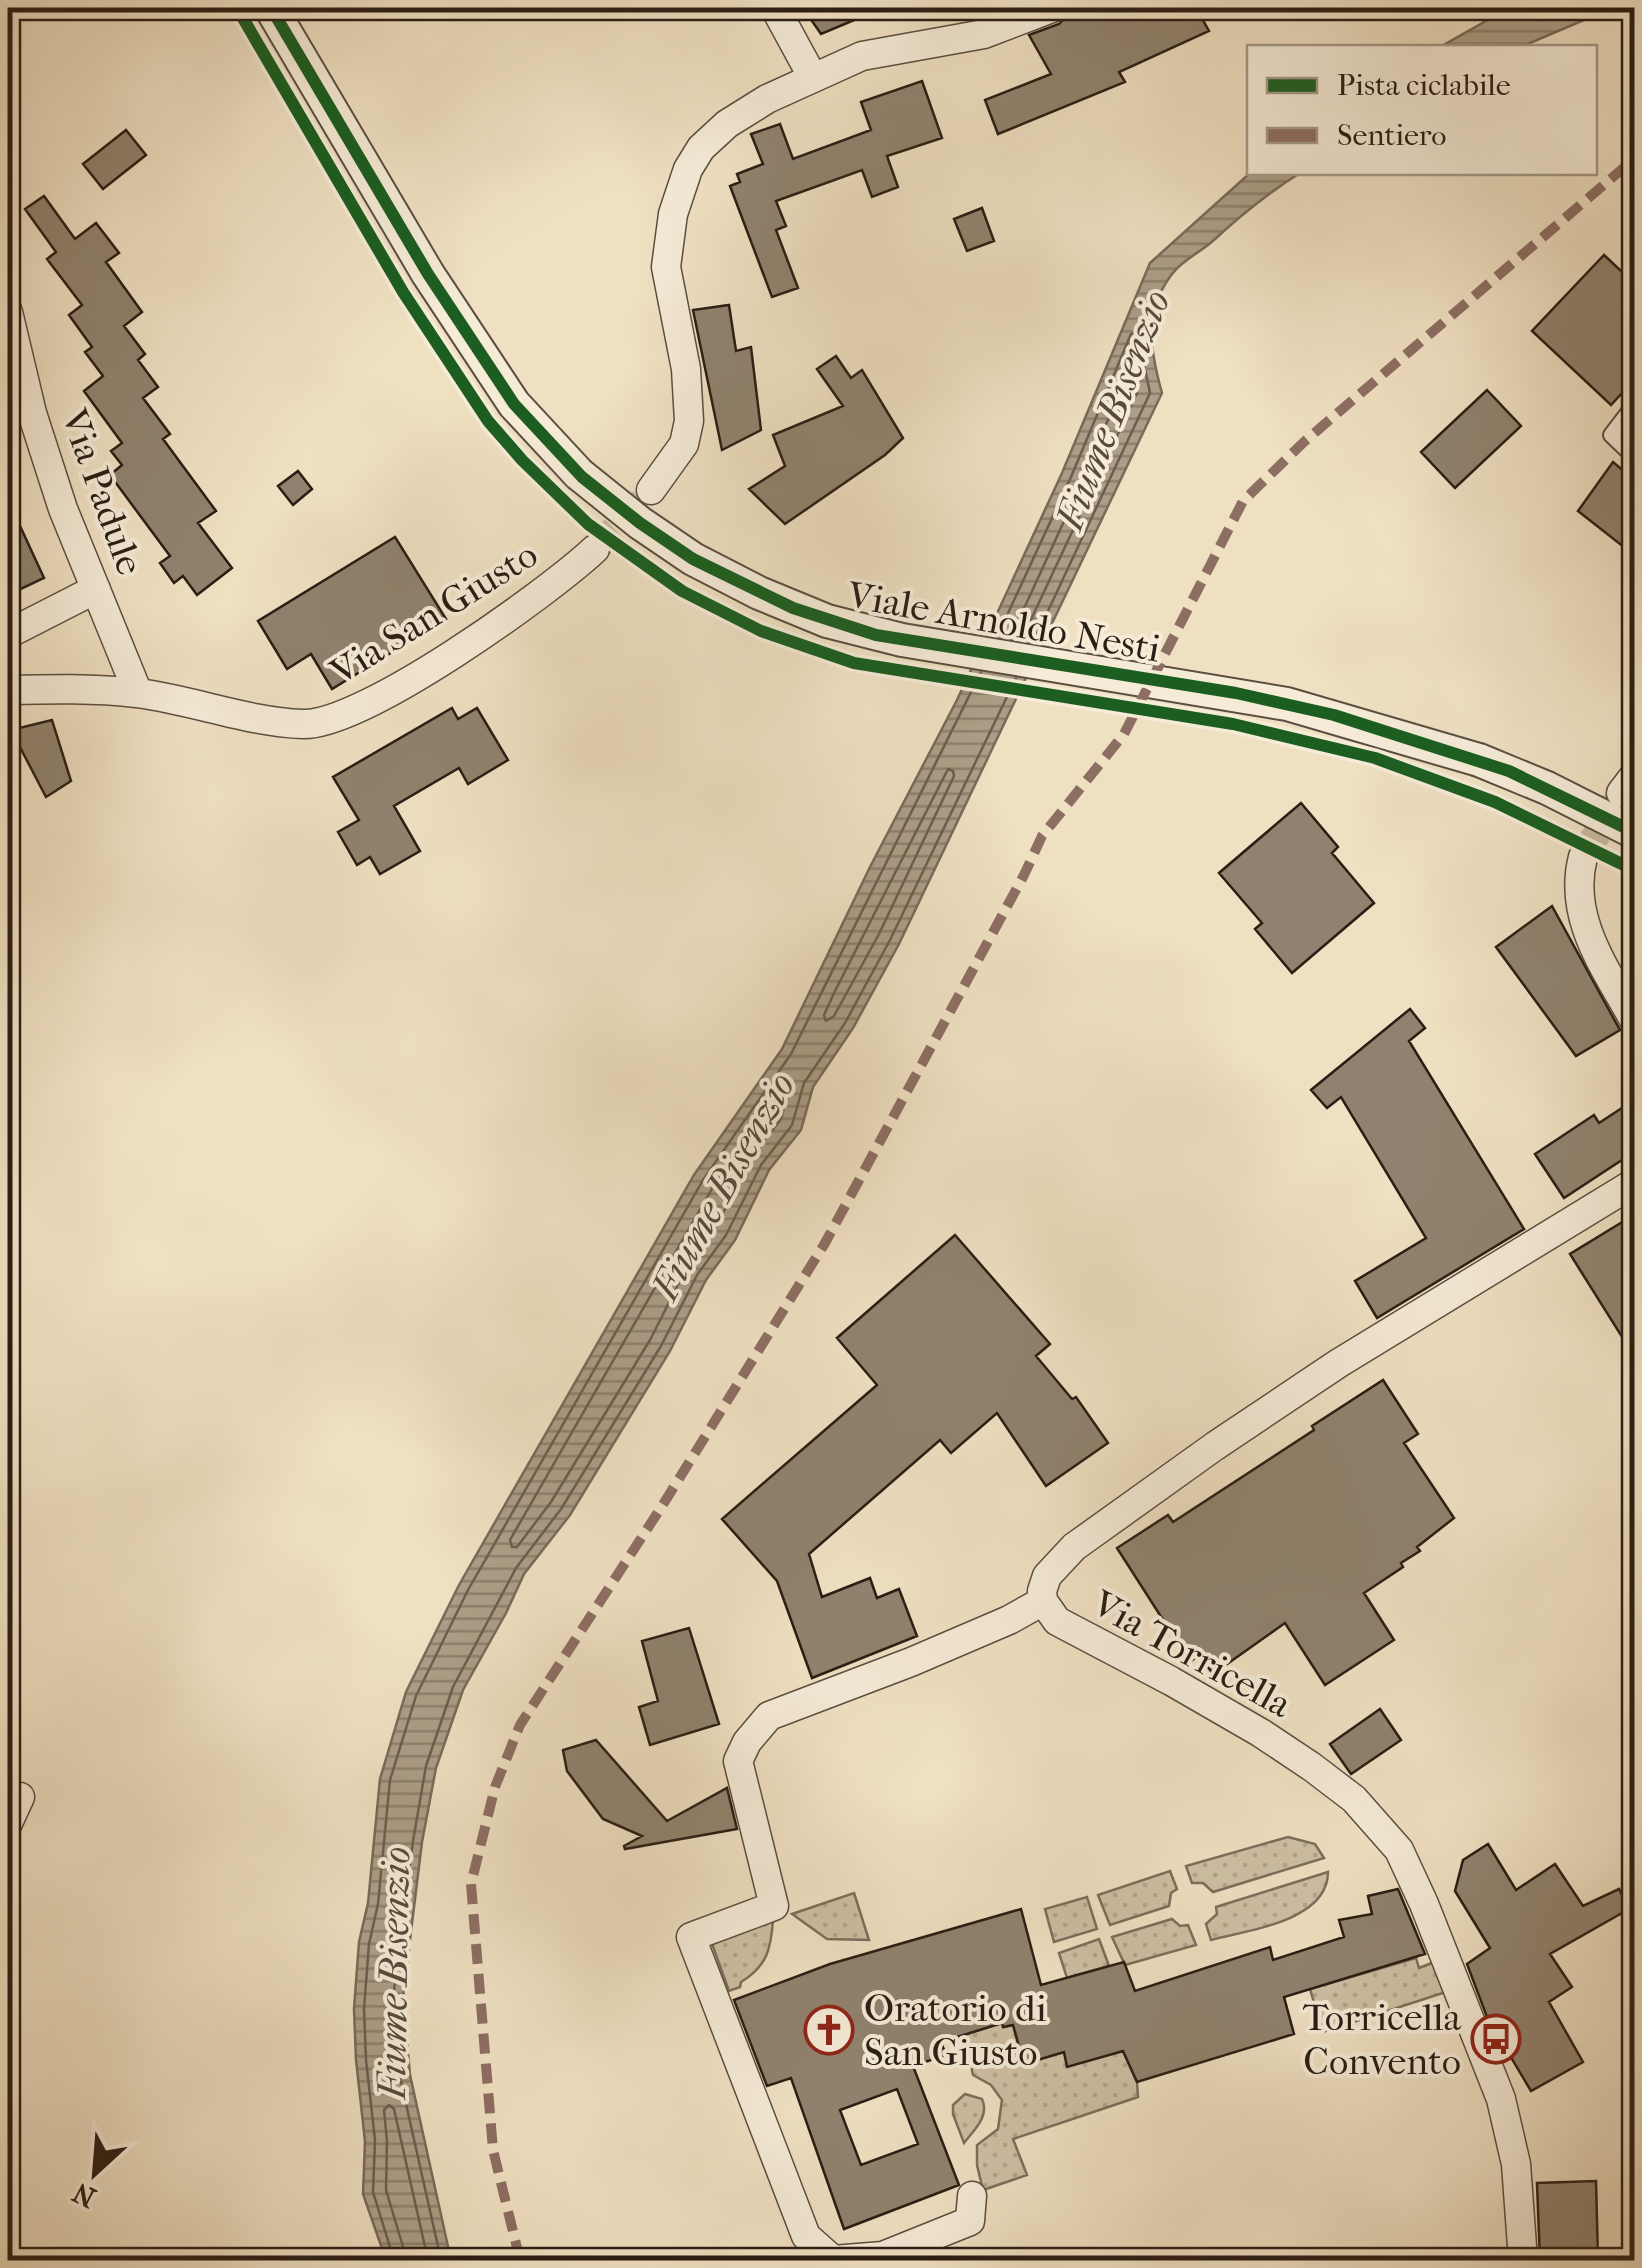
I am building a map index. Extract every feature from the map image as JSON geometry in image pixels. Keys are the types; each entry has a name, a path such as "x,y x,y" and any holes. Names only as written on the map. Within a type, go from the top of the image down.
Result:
{"street":[{"name":"Viale Arnoldo Nesti","path":"270,8 438,290 514,404 579,474 693,559 760,594 827,621 902,640 1287,704 1479,760 1634,832"},
{"path":"774,8 812,76"},
{"path":"652,490 684,444 689,420 686,369 666,267 673,214 688,169 701,148 727,124 812,76 862,56 984,34 1052,8"},
{"name":"Via Padule","path":"8,312 42,445 63,509 138,693"},
{"name":"Via San Giusto","path":"8,690 57,688 138,693 306,724 350,713 437,664 566,576 595,549"},
{"path":"8,634 96,588"},
{"path":"1584,857 1577,879 1584,924 1634,1020"},
{"name":"Via Torricella","path":"1523,2260 1516,2164 1500,2098 1424,1904 1398,1850 1354,1799 1312,1767 1171,1681 1057,1621 1043,1601 1047,1576 1074,1548 1215,1446 1339,1363 1634,1183"},
{"path":"972,2196 970,2221 882,2256 833,2260 806,2236 691,1936 774,1906 738,1762 769,1716 911,1662 1043,1601"},
{"path":"8,1823 20,1797"}],"lane":[{"path":"1634,405 1611,436 1634,457"}],"shaded area":[{"path":"1288,1837 1315,1844 1324,1858 1213,1892 1203,1883 1192,1883 1186,1866"},
{"path":"1170,1871 1177,1889 1171,1893 1169,1906 1110,1925 1098,1895"},
{"path":"1328,1872 1324,1889 1301,1912 1264,1927 1211,1940 1206,1924 1217,1914 1216,1907"},
{"path":"854,1893 869,1940 827,1939 792,1914"},
{"path":"1087,1897 1097,1929 1054,1942 1045,1909"},
{"path":"1172,1919 1180,1926 1188,1925 1196,1945 1125,1965 1112,1937"},
{"path":"773,1920 769,1948 762,1963 740,1987 729,1991 711,1941"},
{"path":"1099,1939 1109,1966 1067,1978 1059,1953"},
{"path":"1416,1958 1419,1968 1437,1961 1446,1992 1323,2032 1310,1989"},
{"path":"1002,2023 1004,2027 1013,2025 1024,2064 1064,2052 1068,2066 1123,2051 1137,2082 1138,2097 1013,2139 1027,2175 983,2190 977,2145 998,2129 1002,2100 991,2085 973,2075 964,2035"},
{"path":"965,2094 982,2099 984,2111 964,2143 953,2105"}],"water":[{"path":"1509,8 1612,8 1526,45 1444,45"},
{"name":"Fiume Bisenzio","path":"1248,175 1297,175 1181,264 1163,288 1152,332 1162,393 899,944 853,1028 813,1087 801,1130 769,1170 735,1240 706,1280 670,1351 570,1515 524,1574 463,1690 436,1768 422,1842 403,1997 410,2075 451,2260 386,2260 363,2194 365,2141 354,2009 380,1779 406,1692 459,1585 694,1175 782,1049 957,700 1062,473 1150,263"}],"building":[{"path":"803,8 883,8 821,34"},
{"path":"1074,8 1116,8 1121,17 1142,8 1196,8 1209,31 1119,72 1125,82 998,134 985,100 1051,74 1029,35 1059,24"},
{"path":"922,81 942,138 887,156 898,187 872,197 862,170 776,201 786,226 776,230 798,288 772,297 730,186 740,182 737,174 763,164 751,134 780,124 793,159 871,130 861,102"},
{"path":"126,130 146,155 103,189 83,164"},
{"path":"44,196 75,239 96,223 119,253 106,262 142,312 124,326 145,354 138,360 158,387 143,398 170,434 163,439 216,511 198,523 232,568 197,595 183,576 174,583 160,563 170,556 110,475 122,465 111,451 122,443 84,391 103,376 85,352 92,347 69,315 82,305 47,259 56,252 25,209"},
{"path":"982,208 994,241 967,251 954,219"},
{"path":"1604,255 1634,283 1634,380 1611,405 1532,331"},
{"path":"729,305 736,351 751,347 761,430 722,450 693,310"},
{"path":"836,356 851,378 862,370 903,438 885,455 785,524 749,489 785,466 773,435 843,406 817,369"},
{"path":"1487,390 1521,426 1455,488 1421,452"},
{"path":"1613,462 1634,480 1634,555 1578,511"},
{"path":"298,471 312,489 293,505 278,486"},
{"path":"8,500 44,578 8,595"},
{"path":"395,537 446,619 332,689 311,654 287,669 258,621"},
{"path":"452,708 458,719 477,708 508,760 468,784 459,768 394,806 420,851 380,874 370,857 357,865 338,832 359,820 333,777"},
{"path":"52,720 71,781 46,797 11,730"},
{"path":"1301,803 1338,847 1332,853 1374,903 1292,973 1255,929 1262,923 1219,873"},
{"path":"1552,906 1620,1030 1576,1056 1496,947"},
{"path":"1410,1009 1425,1028 1409,1041 1524,1229 1377,1318 1355,1281 1426,1238 1341,1097 1327,1108 1311,1090"},
{"path":"1634,1100 1634,1152 1564,1198 1535,1154 1594,1115 1599,1123"},
{"path":"1624,1221 1634,1237 1634,1356 1570,1254"},
{"path":"955,1235 1050,1344 1036,1356 1072,1399 1076,1397 1108,1443 1046,1486 997,1413 951,1453 940,1440 809,1554 822,1597 870,1578 877,1598 899,1589 917,1636 812,1678 777,1581 722,1519 877,1385 837,1338"},
{"path":"1383,1380 1418,1434 1404,1443 1454,1518 1417,1547 1420,1551 1401,1563 1403,1567 1364,1593 1394,1640 1325,1685 1285,1623 1213,1674 1199,1655 1190,1662 1117,1548 1168,1515 1173,1522"},
{"path":"689,1628 719,1724 650,1745 639,1707 658,1701 642,1641"},
{"path":"1380,1709 1401,1740 1351,1774 1330,1744"},
{"path":"596,1740 667,1821 727,1788 737,1829 625,1849 642,1836 603,1819 567,1771 563,1750"},
{"path":"1488,1844 1516,1890 1555,1864 1583,1906 1619,1889 1629,1909 1550,1954 1572,1987 1549,2002 1583,2062 1531,2091 1487,2017 1467,1964 1490,1948 1455,1891 1463,1860"},
{"path":"1398,1889 1425,1954 1284,1997 1294,2034 1137,2082 1123,2051 1067,2067 1064,2052 1024,2064 1013,2025 1003,2027 1002,2023 941,2042 946,2055 913,2066 959,2185 844,2229 791,2078 767,2086 734,2000 830,1964 1021,1909 1041,1985 1124,1962 1135,1991 1270,1947 1273,1960 1344,1937 1339,1920 1372,1914 1368,1896","holes":["897,2089 918,2144 861,2165 840,2110"]},
{"path":"1596,2181 1598,2260 1540,2260 1537,2183"}],"tunnel":[{"path":"595,549 643,501"},
{"path":"1583,857 1616,802"}],"marked path":[{"path":"520,2260 493,2150 471,1884 495,1787 520,1725 825,1243 1042,836 1124,734 1243,501 1305,441 1634,159"}],"cycle path":[{"path":"237,8 403,292 488,421 588,524 682,591 761,631 854,663 1233,724 1375,758 1495,802 1634,870"},
{"path":"271,8 428,274 514,404 582,477 693,559 793,608 876,635 1236,693 1334,715 1509,771 1634,832"}],"place":[{"name":"Oratorio di San Giusto","path":"829,2030"},
{"name":"Torricella Convento","path":"1496,2039"}]}
